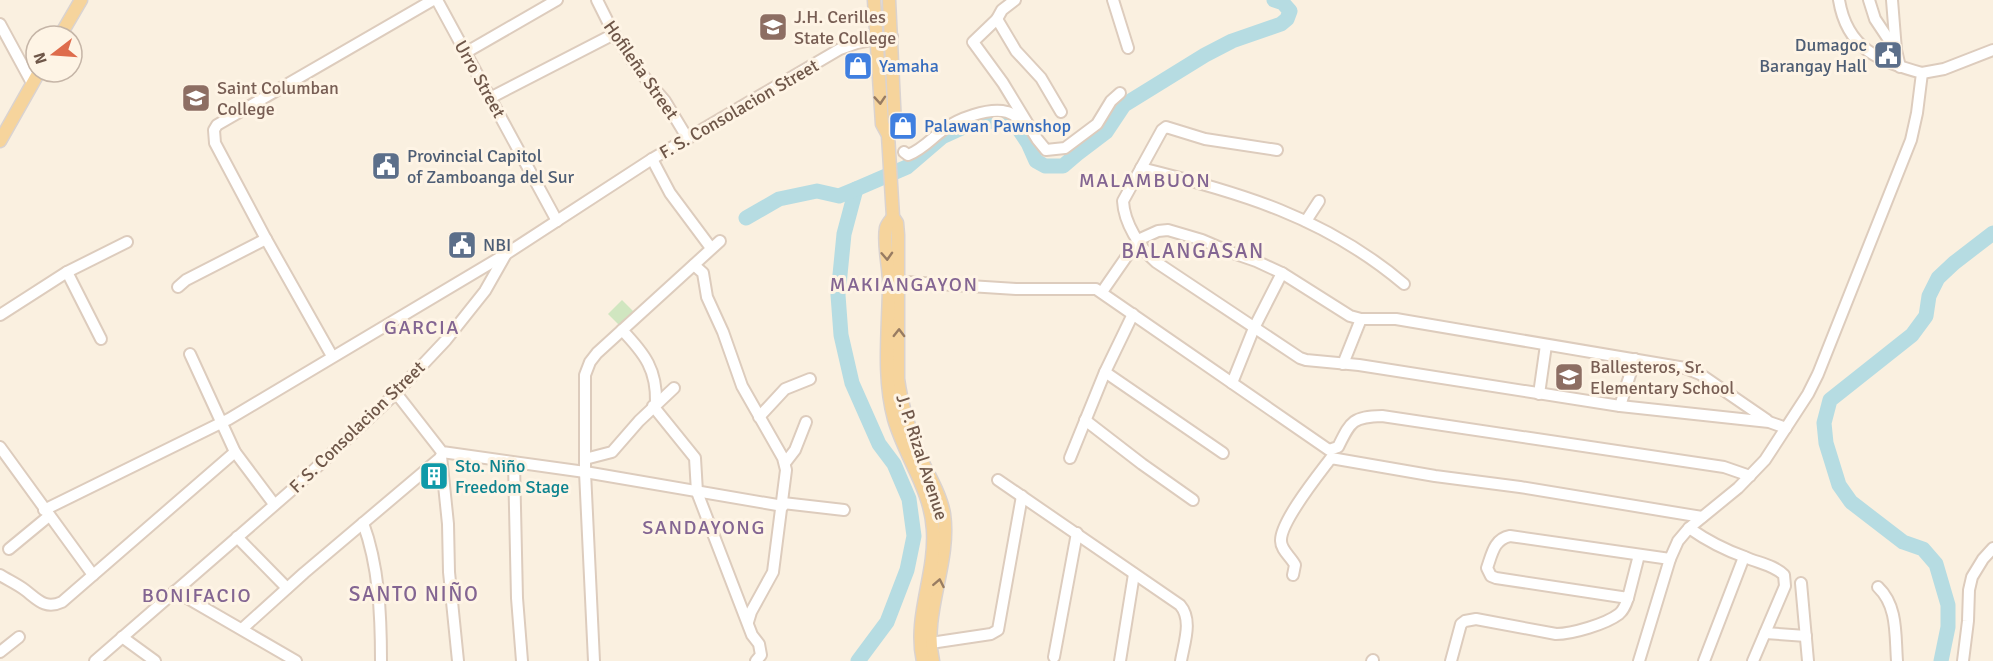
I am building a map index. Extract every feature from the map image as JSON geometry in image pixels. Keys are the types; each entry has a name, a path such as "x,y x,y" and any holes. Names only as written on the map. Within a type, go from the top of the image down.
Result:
{"main road":[{"path":"67,24 81,0"},
{"name":"J. P. Rizal Avenue","path":"874,0 882,124 888,135 893,217 886,226 894,280 893,367 905,417 943,512 945,534 944,560 923,661"},
{"name":"J. P. Rizal Avenue","path":"888,135 895,125 889,0"},
{"path":"0,141 33,84"},
{"name":"J. P. Rizal Avenue","path":"925,644 933,661"}],"street":[{"name":"Urro Street","path":"435,0 557,221"},
{"path":"332,356 215,143 214,130 217,125 435,0"},
{"path":"465,53 557,0"},
{"name":"Hofileña Street","path":"597,0 614,34 641,73 665,101 688,139"},
{"path":"1015,0 1002,10 997,19 973,42 1003,83 1046,150 1065,147 1097,124 1111,101 1120,93"},
{"path":"1113,0 1128,48"},
{"path":"1839,0 1841,15 1848,30 1858,43 1876,58 1900,67 1922,73 1944,69 1993,51"},
{"path":"1869,0 1875,19 1896,50"},
{"path":"1892,0 1896,50 1900,67"},
{"path":"997,19 1016,51 1041,78 1061,112"},
{"path":"0,24 24,60"},
{"path":"490,98 614,34"},
{"name":"F. S. Consolacion Street","path":"95,661 301,482 396,393 446,340 485,291 507,254 652,159 840,49 876,38 892,36"},
{"path":"1639,661 1670,559 1678,541 1689,528 1738,488 1765,460 1818,374 1911,140 1922,73"},
{"path":"904,152 908,155 915,152 964,117 985,112 1007,111 1032,129"},
{"path":"1277,150 1205,139 1166,127 1162,130 1123,201 1126,216 1138,240 1156,262 1300,358 1359,365 1620,406 1769,422 1786,428"},
{"path":"594,661 585,472 585,375 590,362 597,353 716,245 670,193 652,159"},
{"path":"1141,168 1218,188 1270,205 1306,221 1370,257 1404,284"},
{"path":"1306,221 1319,201"},
{"path":"1102,292 1138,240 1158,231 1179,232 1282,273 1341,311 1360,319 1396,320 1685,368 1700,374 1769,422"},
{"path":"178,287 208,268 266,239"},
{"path":"0,315 68,272 127,242"},
{"path":"9,549 47,513 229,419 507,254"},
{"path":"694,265 703,273 707,297 723,332 742,386 785,463 783,504 773,572 748,622"},
{"path":"68,272 101,339"},
{"path":"1232,383 1254,328 1282,273"},
{"path":"894,280 1016,289 1087,288 1102,292 1330,454 1435,476 1521,487 1702,517"},
{"path":"1070,458 1105,372 1133,314"},
{"path":"1343,364 1360,319"},
{"path":"622,330 645,356 656,385 655,405 695,458 697,492 760,650 761,655 756,661"},
{"path":"1539,394 1546,345"},
{"path":"190,354 235,452 274,504"},
{"path":"1620,406 1635,359"},
{"path":"1105,372 1223,453"},
{"path":"759,417 785,389 810,379"},
{"path":"585,459 612,452 655,405 674,388"},
{"path":"396,393 441,455 458,661"},
{"path":"1293,575 1295,565 1281,545 1281,536 1306,491 1330,454 1338,447 1346,428 1354,420 1367,416 1382,416 1724,467 1750,476"},
{"path":"1085,420 1193,500"},
{"path":"785,463 795,450 806,422"},
{"path":"0,447 4,460 93,575"},
{"path":"0,575 25,590 35,600 52,605 62,602 235,452"},
{"path":"242,628 441,455 585,472 697,492 844,510"},
{"path":"514,463 517,598 522,661"},
{"path":"998,480 1077,533 1184,610 1187,624 1181,661"},
{"path":"925,644 991,634 998,630 1022,496"},
{"path":"363,523 377,578 381,661"},
{"path":"1689,528 1713,543 1779,569 1784,575 1785,586 1753,661"},
{"path":"1054,657 1077,533"},
{"path":"1628,598 1496,578 1491,576 1487,568 1494,546 1500,539 1510,536 1670,559"},
{"path":"237,537 287,588"},
{"path":"1963,661 1972,577 1993,548"},
{"path":"1451,661 1461,624 1470,620 1476,619 1567,634 1618,615 1624,609 1640,555"},
{"path":"1704,661 1744,557"},
{"path":"1120,661 1134,574"},
{"path":"1801,583 1808,661"},
{"path":"1878,587 1887,595 1891,603 1897,661"},
{"path":"175,591 296,661"},
{"path":"1765,633 1806,636"},
{"path":"0,652 19,637"},
{"path":"122,637 156,661"}],"green space":[{"path":"622,300 635,313 621,327 608,314"}],"waterway":[{"path":"746,218 779,199 817,191 839,196 856,189 907,167 942,137 975,122 1004,121 1018,128 1036,161 1045,166 1063,166 1106,132 1124,105 1232,41 1281,24 1287,19 1290,11 1283,3 1274,0"},
{"path":"856,189 844,234 838,295 841,335 852,383 879,444 894,464 909,499 914,536 907,570 887,622 858,661"},
{"path":"1941,661 1948,627 1948,605 1936,564 1923,549 1903,542 1851,502 1839,485 1826,443 1824,423 1830,400 1912,335 1926,316 1929,296 1938,278 1993,233"}],"place":[{"name":"J.H. Cerilles State College","path":"773,27"},
{"name":"Dumagoc Barangay Hall","path":"1888,55"},
{"name":"Yamaha","path":"858,66"},
{"name":"Saint Columban College","path":"196,98"},
{"name":"Palawan Pawnshop","path":"903,126"},
{"name":"Provincial Capitol of Zamboanga del Sur","path":"386,166"},
{"name":"NBI","path":"462,245"},
{"name":"Ballesteros, Sr. Elementary School","path":"1569,377"},
{"name":"Sto. Niño Freedom Stage","path":"434,476"}],"district":[{"name":"MALAMBUON","path":"1145,180"},
{"name":"BALANGASAN","path":"1193,251"},
{"name":"MAKIANGAYON","path":"904,284"},
{"name":"GARCIA","path":"422,327"},
{"name":"SANDAYONG","path":"704,527"},
{"name":"SANTO NIÑO","path":"414,594"},
{"name":"BONIFACIO","path":"197,595"}]}
